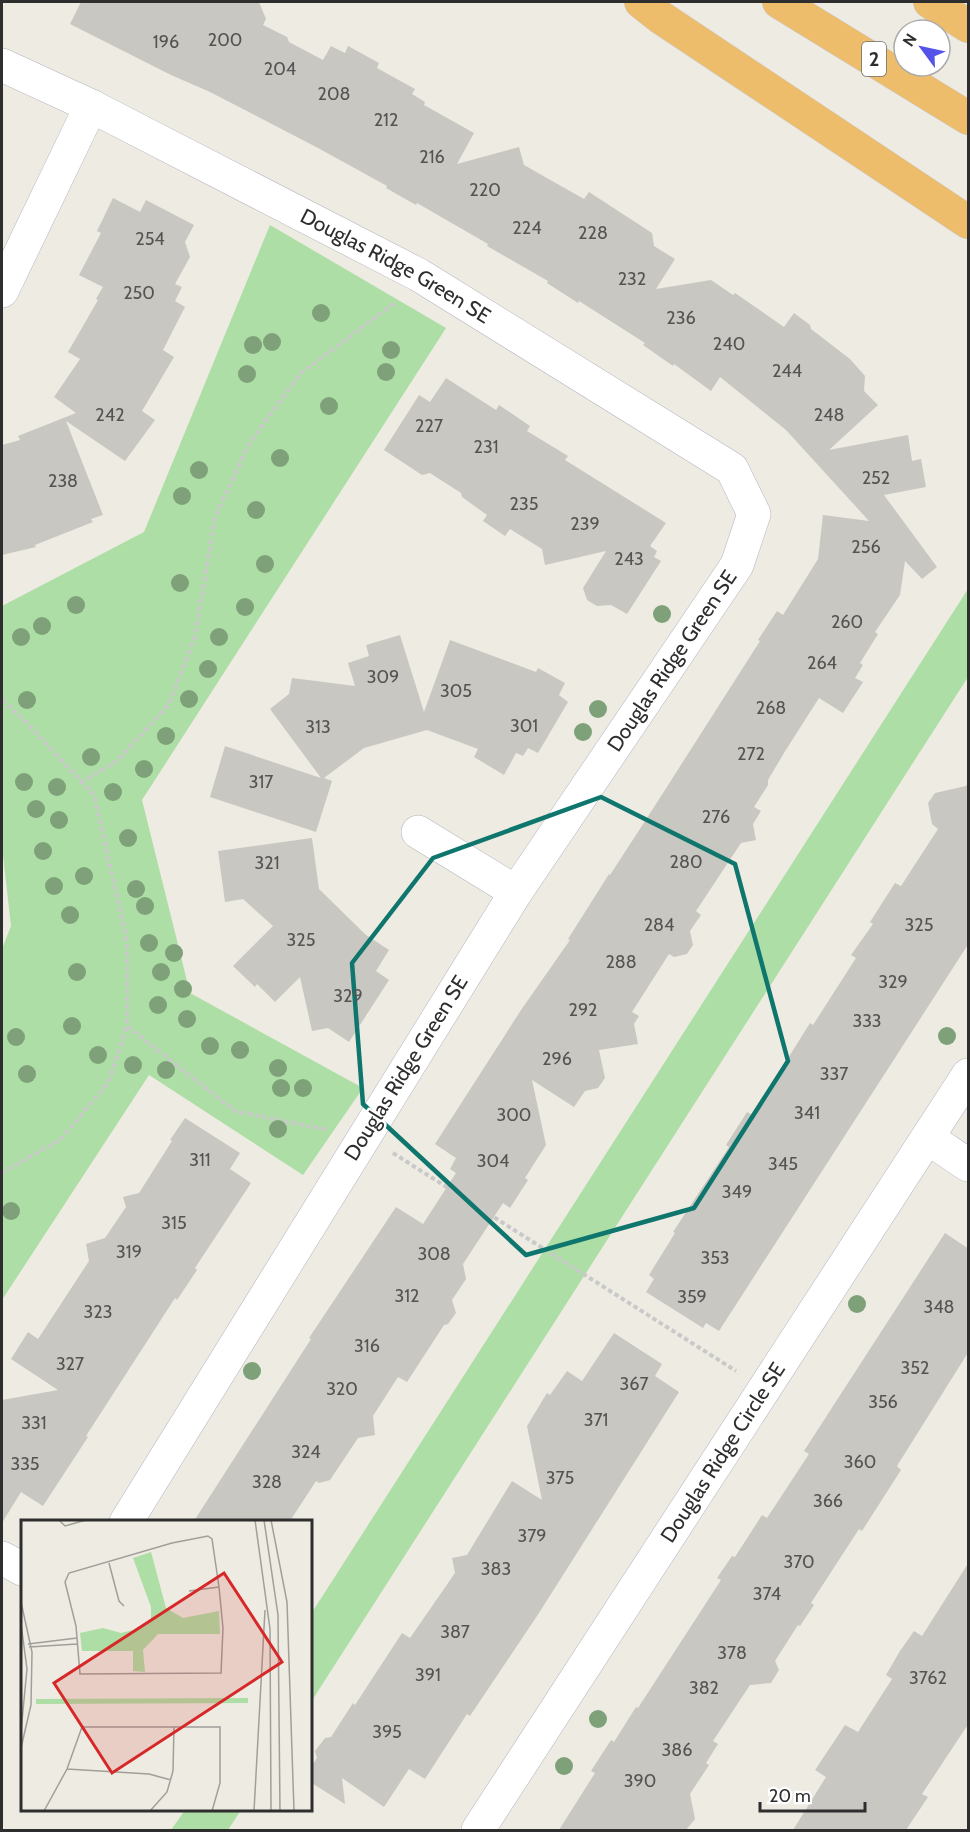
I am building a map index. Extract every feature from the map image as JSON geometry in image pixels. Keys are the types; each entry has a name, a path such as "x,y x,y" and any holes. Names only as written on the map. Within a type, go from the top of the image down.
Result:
{"highway":[{"path":"641,2 660,17 969,222"},
{"name":"2","path":"779,2 969,118"},
{"path":"930,2 969,26"}],"street":[{"name":"Douglas Ridge Green SE","path":"2,65 91,106 419,275 732,469 754,514 737,565 516,892 127,1520"},
{"path":"2,291 91,106"},
{"path":"418,832 516,892"},
{"name":"Douglas Ridge Circle SE","path":"478,1830 969,1075"},
{"path":"928,1138 969,1165"},
{"path":"2,1558 21,1568"}],"path":[{"path":"81,782 117,761 169,704 195,636 215,517 250,442 300,374 398,300 419,275"},
{"path":"2,700 25,721 94,795 127,942 127,1026 108,1083 60,1139 2,1173"},
{"path":"127,1026 235,1111 341,1132 364,1134 765,1388"}],"highlighted area":[{"path":"601,797 735,864 788,1061 694,1208 526,1255 363,1104 352,963 433,858"}],"green space":[{"path":"270,225 446,328 142,800 190,993 363,1088 303,1175 149,1075 2,1300 2,949 11,926 2,846 2,606 144,532"},
{"path":"968,589 968,677 312,1700 312,1612"},
{"path":"184,1811 240,1811 228,1830 171,1830"}],"building":[{"path":"81,2 259,2 266,19 263,25 323,60 331,46 345,53 348,46 379,63 377,68 415,89 412,94 425,102 424,105 474,133 457,164 519,147 524,165 584,199 589,192 652,233 654,246 675,259 656,289 711,280 733,295 735,293 784,327 794,313 810,325 811,329 850,359 865,376 864,391 878,405 829,450 908,435 912,461 921,459 926,487 884,495 937,567 922,579 905,561 900,595 875,632 878,634 860,663 863,665 855,678 863,682 843,713 819,698 784,753 754,807 761,811 753,824 756,840 741,843 696,911 701,915 690,931 693,945 687,954 674,957 669,954 632,1012 639,1016 634,1024 638,1044 599,1050 605,1078 598,1088 585,1091 574,1107 532,1080 546,1145 525,1178 528,1180 510,1208 503,1203 463,1264 466,1279 452,1300 456,1313 448,1324 444,1325 407,1382 398,1377 373,1416 375,1435 358,1438 330,1480 319,1483 316,1481 291,1520 195,1520 311,1339 309,1338 396,1207 423,1224 456,1173 450,1169 456,1158 435,1144 521,1010 570,940 568,939 609,874 760,641 758,640 777,611 783,615 818,559 823,515 869,521 786,430 720,377 711,391 643,345 645,343 579,301 578,303 547,283 548,281 487,246 488,244 417,203 416,205 386,188 387,186 318,148 210,92 70,24"},
{"path":"113,198 140,212 146,200 194,225 185,242 190,257 175,284 182,287 175,301 185,307 163,350 174,357 142,411 155,420 125,461 66,421 103,515 91,519 93,522 35,545 36,547 2,555 2,445 20,440 18,436 76,413 54,397 80,359 68,352 103,287 79,275 101,233 97,231"},
{"path":"446,378 496,410 499,405 530,426 527,431 568,456 565,460 666,523 650,546 657,551 654,557 661,561 627,614 611,605 597,606 587,600 583,588 606,551 545,565 542,549 510,529 505,536 483,521 487,515 462,497 461,493 430,473 422,475 384,450 419,395 430,402"},
{"path":"400,635 424,712 450,640 536,672 538,668 565,683 559,695 568,702 538,753 528,748 523,756 516,753 504,775 474,757 478,749 427,730 364,748 324,778 332,781 316,832 210,797 225,746 321,778 270,709 289,694 292,678 355,686 348,663 369,656 366,645"},
{"path":"969,782 969,943 719,1331 706,1323 703,1328 646,1292 654,1279 649,1275 675,1233 673,1232 729,1147 726,1145 747,1112 753,1115 788,1065 785,1063 810,1023 813,1025 856,958 851,955 873,924 870,922 895,883 901,886 938,829 932,824 928,803 935,793 966,786"},
{"path":"312,838 319,889 366,935 389,950 376,971 389,980 349,1042 328,1028 312,1031 300,977 275,1002 257,984 255,987 233,966 273,926 243,899 225,902 218,851"},
{"path":"185,1118 240,1153 230,1169 251,1183 43,1506 21,1492 2,1523 2,1400 58,1390 11,1359 28,1332 38,1339 89,1261 86,1244 105,1238 126,1207 123,1197 139,1193"},
{"path":"945,1233 969,1249 969,1351 897,1466 901,1470 862,1531 859,1529 811,1603 814,1605 775,1661 779,1670 771,1683 750,1685 713,1741 718,1744 706,1763 709,1765 690,1794 695,1819 686,1830 559,1830 595,1773 591,1771 611,1740 614,1742 636,1707 638,1708 721,1580 717,1578 732,1556 735,1557 762,1515 767,1518 809,1454 804,1451"},
{"path":"614,1333 662,1364 655,1376 679,1392 539,1613 470,1716 467,1714 425,1779 409,1769 384,1807 342,1778 345,1804 312,1783 312,1765 317,1758 315,1751 325,1738 331,1737 353,1703 355,1705 402,1633 410,1638 455,1573 452,1558 467,1555 512,1481 542,1500 527,1426 547,1393 550,1395 567,1371 582,1381"},
{"path":"969,1562 969,1723 922,1794 928,1797 906,1830 793,1830 826,1777 815,1770 845,1725 858,1732 892,1679 886,1675 900,1651 914,1631 922,1636"}]}
